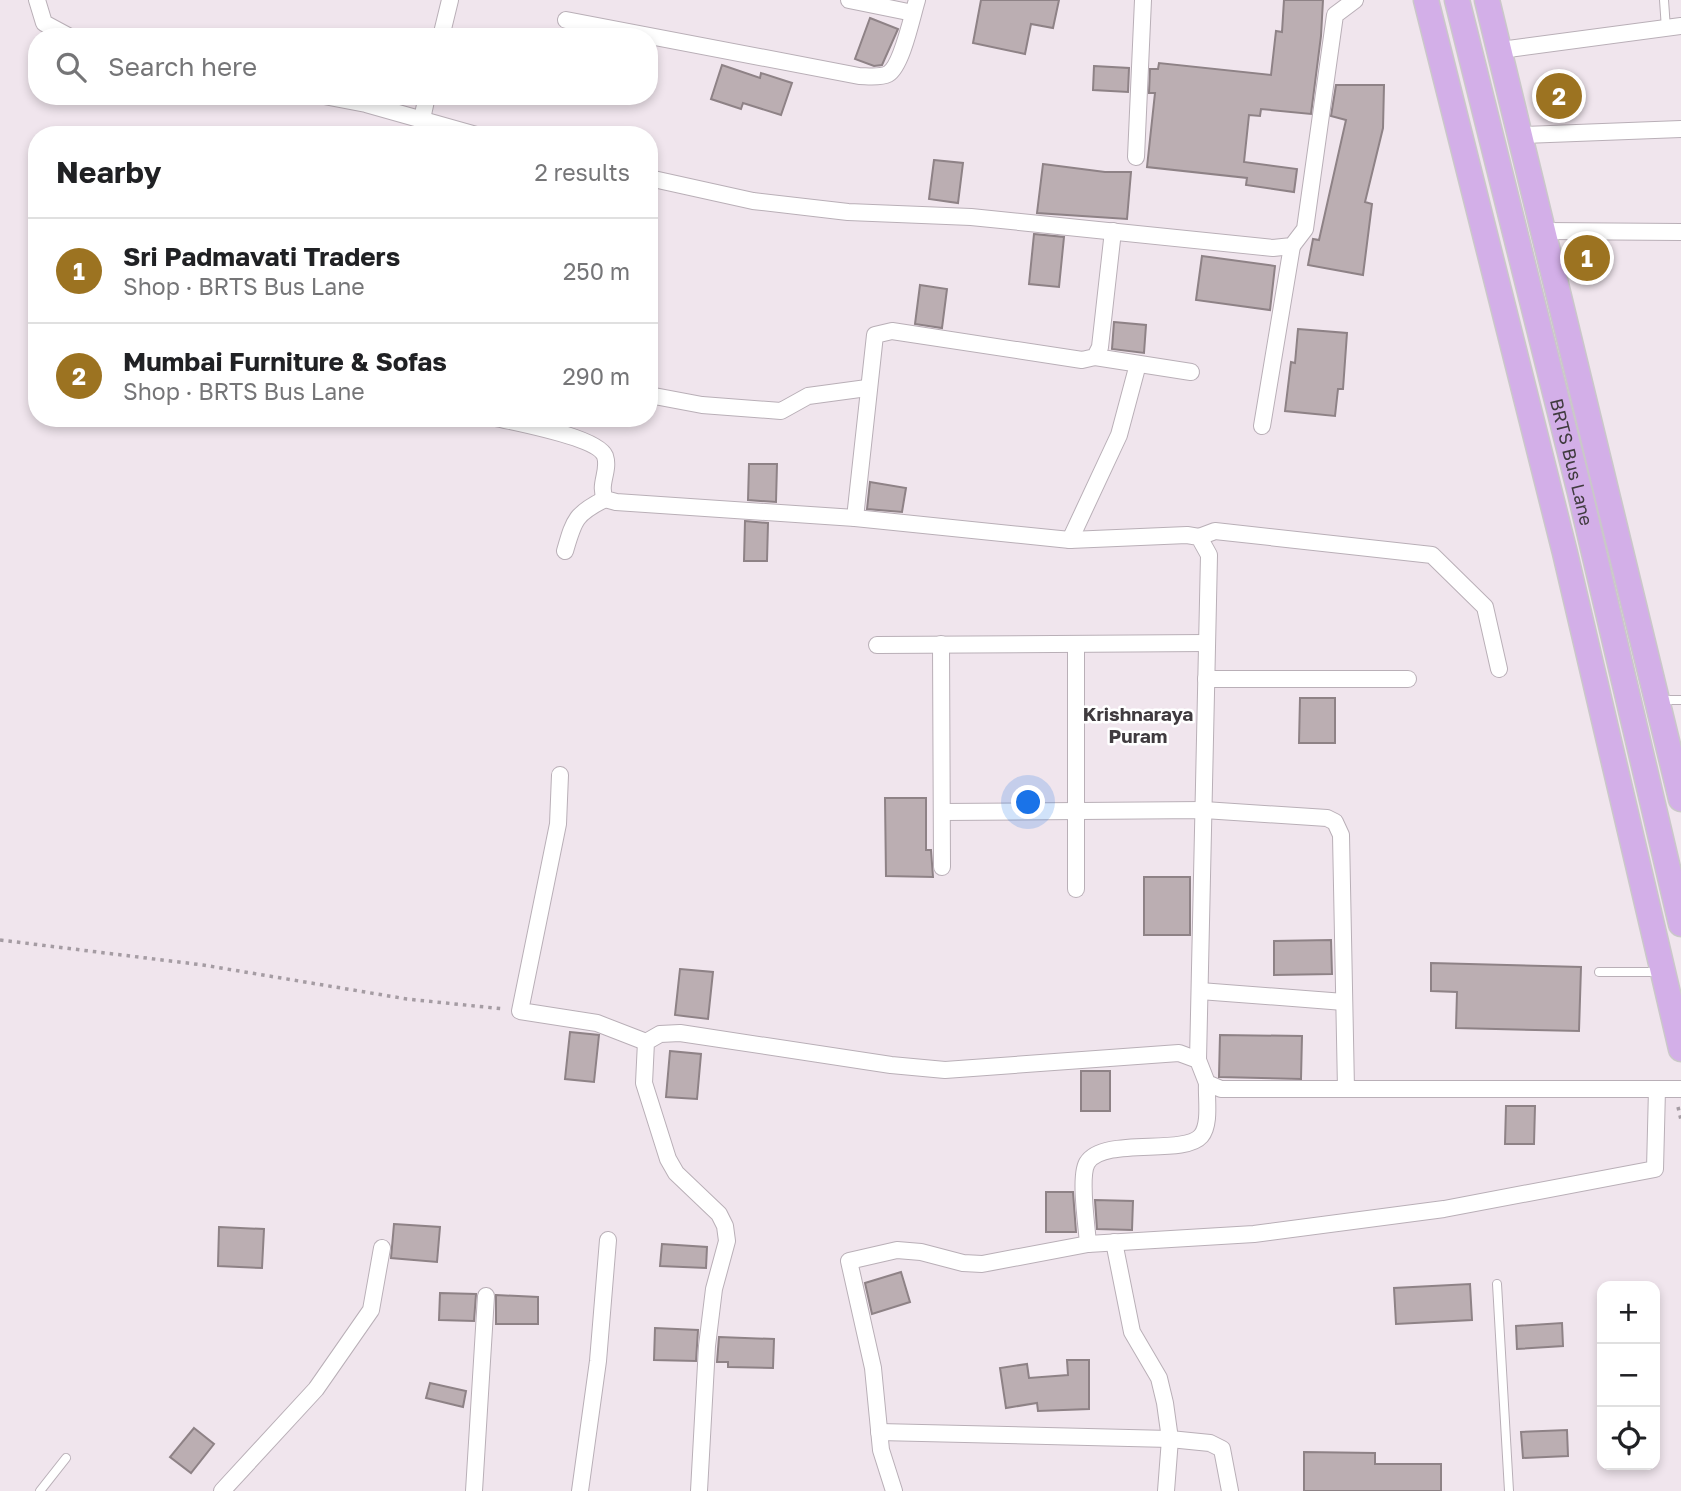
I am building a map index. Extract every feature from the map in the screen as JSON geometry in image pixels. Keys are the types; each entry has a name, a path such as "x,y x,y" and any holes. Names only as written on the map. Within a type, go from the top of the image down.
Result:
{"main road":[{"path":"1426,0 1562,540 1681,1049"},
{"name":"BRTS Bus Lane","path":"1457,0 1580,494 1681,925"},
{"path":"1487,0 1669,700 1681,799"}],"street":[{"path":"37,0 44,23 53,28"},
{"path":"443,28 450,0"},
{"path":"658,38 859,76 887,74 897,63 915,6 849,0"},
{"path":"1136,157 1143,0"},
{"path":"1262,426 1292,246 1305,229 1335,15 1355,0"},
{"path":"566,20 608,28"},
{"path":"1501,50 1674,27"},
{"path":"362,105 446,126"},
{"path":"422,119 425,105"},
{"path":"1521,135 1681,129"},
{"path":"658,180 753,201 821,209 971,217 1273,247 1292,246"},
{"path":"1095,357 1100,347 1113,231"},
{"path":"1545,231 1681,232"},
{"path":"855,518 872,345 881,331 1082,360 1095,357 1191,372"},
{"path":"1070,540 1119,435 1138,364"},
{"path":"658,396 781,411 808,396 867,388"},
{"path":"534,427 596,446 604,453 607,466 602,484 605,499"},
{"path":"565,551 574,521 583,509 605,499 855,518 1070,540 1187,535 1199,537 1215,531 1432,555 1485,607 1499,669"},
{"path":"1088,1244 1084,1175 1087,1162 1097,1155 1116,1149 1189,1143 1200,1137 1206,1126 1207,1083 1198,1060 1209,555 1199,537"},
{"path":"877,645 1207,643"},
{"path":"942,644 942,867"},
{"path":"1076,644 1076,889"},
{"path":"1206,678 1408,679"},
{"path":"560,775 558,824 520,1010 597,1023 646,1042"},
{"path":"942,812 1204,810 1327,818 1335,822 1341,835 1346,1089"},
{"path":"1200,991 1344,1002"},
{"path":"646,1042 660,1034 680,1033 891,1065 945,1070 1179,1052 1198,1060"},
{"path":"646,1042 644,1083 668,1159 676,1173 719,1214 726,1226 727,1241 714,1289 706,1346 699,1491"},
{"path":"1207,1083 1221,1089 1681,1089"},
{"path":"894,1491 884,1465 873,1368 849,1261 897,1250 921,1252 963,1263 982,1264 1088,1244 1254,1234 1444,1209 1655,1169 1657,1089"},
{"path":"580,1491 598,1361 608,1240"},
{"path":"1114,1242 1132,1332 1159,1378 1170,1439 1166,1491"},
{"path":"222,1491 316,1389 371,1310 382,1248"},
{"path":"474,1491 486,1296"},
{"path":"879,1432 1170,1439 1210,1443 1222,1449 1230,1491"}],"lane":[{"path":"1664,0 1674,27"},
{"path":"1599,972 1664,972"},
{"path":"1497,1284 1509,1491"},
{"path":"40,1491 65,1458"}],"path":[{"path":"0,940 203,965 407,999 520,1010"}],"building":[{"path":"981,0 1059,0 1053,28 1031,24 1025,54 973,43"},
{"path":"1284,0 1323,0 1311,114 1261,109 1260,116 1249,115 1244,162 1297,169 1294,192 1246,185 1247,178 1147,167 1155,93 1149,93 1150,69 1158,69 1159,63 1271,75 1276,31 1282,32"},
{"path":"870,18 898,29 882,65 874,66 855,59"},
{"path":"722,65 760,78 761,73 792,83 781,115 743,103 741,109 711,99"},
{"path":"1094,66 1129,68 1128,92 1093,90"},
{"path":"1336,85 1384,85 1383,128 1365,202 1372,204 1363,275 1308,265 1313,239 1319,240 1346,120 1331,116"},
{"path":"934,160 963,163 958,203 929,199"},
{"path":"1043,164 1105,172 1131,172 1127,219 1037,213"},
{"path":"1034,234 1064,237 1059,287 1029,284"},
{"path":"1202,256 1275,266 1270,310 1196,300"},
{"path":"920,285 947,289 942,328 915,324"},
{"path":"1114,322 1146,325 1144,353 1112,349"},
{"path":"1298,329 1347,333 1343,389 1338,389 1335,416 1285,411 1291,362 1295,363"},
{"path":"749,464 777,464 776,502 748,500"},
{"path":"870,482 906,488 902,512 867,509"},
{"path":"745,521 768,523 767,561 744,561"},
{"path":"1300,698 1335,698 1335,743 1299,743"},
{"path":"885,798 926,798 926,850 931,850 933,877 886,876"},
{"path":"1144,877 1190,877 1190,935 1144,935"},
{"path":"1331,940 1332,974 1274,975 1274,941"},
{"path":"1431,963 1581,967 1579,1031 1456,1028 1457,992 1431,991"},
{"path":"680,969 713,972 708,1019 675,1015"},
{"path":"570,1032 599,1035 594,1082 565,1079"},
{"path":"1220,1035 1302,1036 1301,1079 1219,1077"},
{"path":"670,1051 701,1054 697,1099 666,1097"},
{"path":"1081,1071 1110,1071 1110,1111 1081,1111"},
{"path":"1506,1106 1535,1106 1534,1144 1505,1144"},
{"path":"1046,1192 1073,1192 1076,1232 1046,1232"},
{"path":"1095,1200 1133,1201 1132,1230 1097,1229"},
{"path":"394,1224 440,1227 437,1262 391,1258"},
{"path":"219,1227 264,1229 262,1268 218,1266"},
{"path":"662,1244 707,1247 706,1268 660,1266"},
{"path":"901,1272 910,1302 872,1314 865,1283"},
{"path":"1470,1284 1472,1320 1396,1324 1394,1288"},
{"path":"440,1293 476,1294 474,1321 439,1320"},
{"path":"496,1295 538,1297 538,1324 496,1324"},
{"path":"1562,1323 1563,1346 1517,1349 1516,1326"},
{"path":"655,1328 698,1330 696,1361 654,1360"},
{"path":"719,1337 774,1339 773,1368 728,1367 728,1362 717,1362"},
{"path":"1067,1360 1089,1360 1089,1409 1038,1411 1037,1403 1006,1408 1000,1368 1027,1364 1029,1378 1068,1375"},
{"path":"430,1383 466,1391 463,1407 426,1398"},
{"path":"194,1428 214,1444 191,1473 170,1457"},
{"path":"1567,1430 1568,1456 1523,1458 1521,1432"},
{"path":"1304,1452 1375,1453 1375,1464 1441,1464 1441,1491 1304,1491"}],"place":[{"name":"Mumbai Furniture & Sofas","path":"1559,96"},
{"name":"Sri Padmavati Traders","path":"1587,258"}],"district":[{"name":"Krishnaraya Puram","path":"1138,724"}]}
